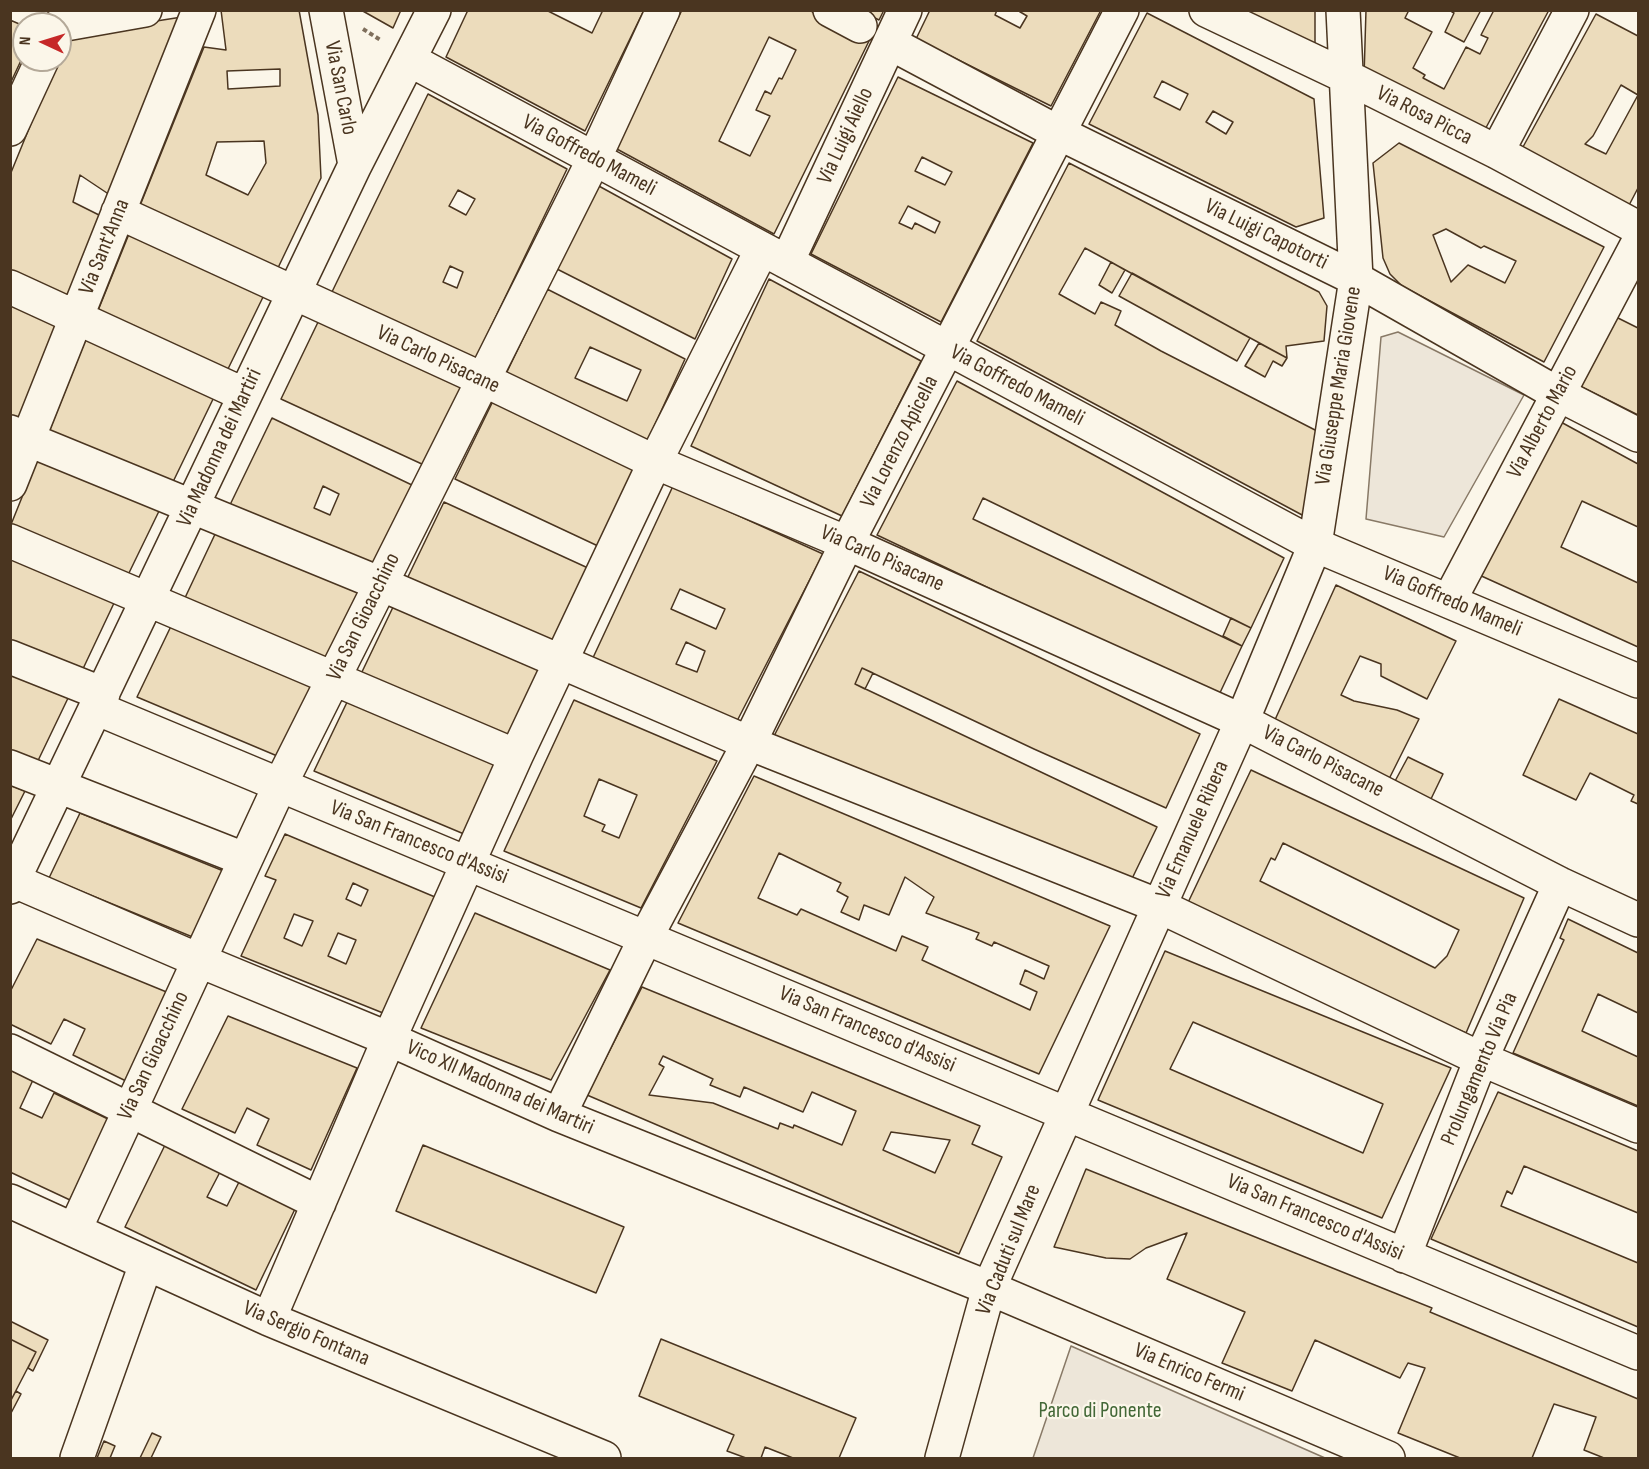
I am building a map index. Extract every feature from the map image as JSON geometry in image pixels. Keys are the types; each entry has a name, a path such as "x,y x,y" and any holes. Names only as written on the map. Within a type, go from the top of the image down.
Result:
{"street":[{"path":"72,23 145,10"},
{"name":"Via Sant'Anna","path":"10,484 19,435 77,316 199,10"},
{"name":"Via Madonna dei Martiri","path":"12,882 355,165 434,10"},
{"name":"Via San Gioacchino","path":"75,1229 279,785 594,159 663,10"},
{"path":"830,10 860,26"},
{"name":"Via Luigi Aiello","path":"269,1319 389,1039 516,756 656,462 775,256 890,43 905,10"},
{"name":"Via Lorenzo Apicella","path":"559,1115 646,937 749,743 847,543 1122,10"},
{"name":"Via Rosa Picca","path":"1206,10 1346,76 1497,152 1638,228"},
{"name":"Via Giuseppe Maria Giovene","path":"1315,545 1356,279 1343,10"},
{"path":"1497,152 1572,10"},
{"name":"Via San Carlo","path":"340,17 355,165"},
{"name":"Via Luigi Capotorti","path":"890,43 1059,132 1356,279 1558,394 1638,435"},
{"name":"Via Goffredo Mameli","path":"410,60 1315,545 1638,681"},
{"path":"10,129 36,72"},
{"name":"Via Carlo Pisacane","path":"118,212 482,379 656,462 847,543 1242,721 1560,884 1638,920"},
{"name":"Via Alberto Mario","path":"1449,601 1638,243"},
{"path":"10,287 245,395"},
{"path":"19,435 381,584 749,743 1159,906 1481,1059 1638,1126"},
{"path":"10,541 516,756"},
{"name":"Via Emanuele Ribera","path":"1067,1114 1242,721 1315,545"},
{"name":"Via San Francesco d'Assisi","path":"10,657 279,785 1638,1353"},
{"path":"10,767 244,860"},
{"name":"Vico XII Madonna dei Martiri","path":"12,882 389,1039 559,1115 989,1288"},
{"name":"Prolungamento Via Pia","path":"1404,1256 1481,1059 1560,884"},
{"path":"10,1052 319,1203"},
{"name":"Via Caduti sul Mare","path":"942,1458 989,1288 1067,1114"},
{"name":"Via Sergio Fontana","path":"10,1201 269,1319 604,1458"},
{"path":"77,1458 146,1264"},
{"name":"Via Enrico Fermi","path":"989,1288 1388,1458"}],"path":[{"path":"340,17 410,60"}],"green space":[{"path":"1398,332 1524,395 1444,537 1366,519 1381,337"},
{"name":"Parco di Ponente","path":"1071,1346 1325,1458 1033,1458"}],"building":[{"path":"221,10 299,10 318,115 321,178 276,272 139,208 204,47 226,50","holes":["280,69 280,86 228,89 227,71","264,141 266,163 248,195 206,175 217,142"]},
{"path":"361,10 401,10 393,28"},
{"path":"468,10 546,10 592,33 602,12 598,10 644,10 585,131 446,57"},
{"path":"682,10 809,10 869,41 774,234 615,148","holes":["769,37 796,50 782,79 779,78 771,94 765,91 756,110 770,116 750,156 719,141"]},
{"path":"859,10 884,10 879,20"},
{"path":"930,10 997,10 995,15 1020,28 1027,16 1017,10 1101,10 1051,106 916,39"},
{"path":"1236,10 1315,10 1315,50"},
{"path":"1366,10 1409,10 1405,18 1432,32 1413,68 1425,75 1423,78 1444,89 1466,47 1480,54 1488,38 1481,35 1494,10 1549,10 1481,137 1364,77"},
{"path":"1449,10 1481,10 1464,42 1445,32 1454,13"},
{"path":"1147,13 1314,99 1324,218 1296,227 1089,124","holes":["1162,81 1188,94 1180,110 1154,97","1213,111 1233,122 1226,134 1206,122"]},
{"path":"1596,14 1638,36 1638,95 1638,188 1626,211 1518,156","holes":["1621,85 1638,95 1606,154 1585,144 1593,136"]},
{"path":"182,17 110,195 80,175 73,202 101,216 68,300 10,273 10,175 52,72 72,72 72,34"},
{"path":"10,20 12,21 12,72 16,72 10,84"},
{"path":"898,77 1033,143 941,322 811,254","holes":["922,157 952,172 945,185 915,171","908,206 940,222 935,233 915,223 912,229 899,223"]},
{"path":"428,94 567,169 473,364 330,296","holes":["458,190 475,199 466,215 449,206","450,266 463,272 457,288 443,282"]},
{"path":"1399,143 1604,247 1544,362 1402,286 1390,274 1383,258 1373,163","holes":["1446,229 1481,248 1484,246 1516,261 1505,283 1468,265 1451,282 1433,235"]},
{"path":"1069,163 1319,292 1327,306 1324,341 1286,346 1287,358 1085,248 1059,294 1095,314 1101,302 1121,311 1115,325 1317,431 1304,516 977,341"},
{"path":"597,185 732,259 695,339 557,269"},
{"path":"131,229 265,293 226,373 97,313"},
{"path":"1111,262 1125,270 1112,293 1099,285"},
{"path":"1132,273 1250,338 1237,361 1119,296"},
{"path":"769,279 921,361 842,516 691,446"},
{"path":"547,289 685,359 646,444 504,378","holes":["590,347 641,370 627,401 575,378"]},
{"path":"10,302 59,322 18,422 10,419"},
{"path":"1614,316 1638,328 1638,415 1578,385"},
{"path":"320,318 464,383 424,465 281,399"},
{"path":"87,336 216,393 171,486 48,434"},
{"path":"1259,343 1287,358 1282,366 1273,361 1265,377 1245,366"},
{"path":"957,381 1284,558 1251,628 983,498 973,519 1242,646 1218,697 877,535"},
{"path":"494,399 635,467 598,546 455,479"},
{"path":"272,418 414,486 372,571 228,509","holes":["323,486 339,494 330,515 314,508"]},
{"path":"1559,421 1638,464 1638,527 1582,501 1561,547 1638,583 1638,647 1477,574"},
{"path":"39,455 161,507 127,577 10,527"},
{"path":"673,486 823,554 736,723 591,662","holes":["680,589 725,609 716,629 671,609","686,642 705,651 697,672 676,664"]},
{"path":"444,502 588,568 552,645 405,583"},
{"path":"217,530 363,590 329,662 183,602"},
{"path":"10,556 115,601 81,673 10,646"},
{"path":"859,571 1200,734 1166,808 862,668 855,684 1157,827 1127,889 773,738"},
{"path":"1336,585 1456,641 1427,699 1381,676 1381,664 1360,656 1341,695 1354,701 1397,710 1419,719 1389,779 1274,722"},
{"path":"395,603 543,665 509,738 360,676"},
{"path":"1231,618 1251,628 1242,646 1223,636"},
{"path":"173,622 318,684 282,758 137,697"},
{"path":"862,668 873,673 865,689 855,684"},
{"path":"10,670 70,694 34,769 10,759"},
{"path":"350,696 499,758 464,834 314,771"},
{"path":"1559,699 1638,734 1638,804 1631,801 1634,795 1590,773 1576,800 1523,775"},
{"path":"574,700 717,761 641,908 504,851","holes":["599,779 637,795 619,838 602,831 605,825 584,816"]},
{"path":"1408,757 1443,774 1430,801 1394,783"},
{"path":"1251,770 1524,898 1466,1033 1184,911","holes":["1283,843 1459,930 1447,956 1435,968 1260,881 1271,858 1275,860"]},
{"path":"754,776 1110,926 1039,1074 678,923","holes":["779,853 841,883 837,891 848,897 841,912 859,920 864,905 889,915 905,877 934,897 926,913 979,933 976,939 992,946 994,942 1049,966 1044,979 1025,970 1020,984 1037,992 1030,1010 922,960 928,947 902,936 896,951 801,909 797,915 758,898"]},
{"path":"10,785 25,791 10,821"},
{"path":"80,813 226,872 195,938 49,878"},
{"path":"285,834 435,897 388,1015 241,956 276,880 265,876","holes":["353,883 368,890 361,906 346,899","294,914 313,921 302,946 284,938","338,933 356,940 346,964 328,956"]},
{"path":"475,913 610,970 551,1080 421,1028"},
{"path":"1568,919 1638,953 1638,1013 1598,994 1582,1031 1638,1057 1638,1106 1513,1053 1564,940 1560,938"},
{"path":"37,939 169,993 126,1081 73,1055 85,1029 64,1019 51,1044 10,1024 10,992"},
{"path":"1165,951 1451,1068 1382,1218 1098,1100","holes":["1193,1022 1383,1104 1363,1153 1170,1069"]},
{"path":"642,987 980,1126 972,1144 1002,1157 959,1254 587,1095","holes":["663,1056 713,1079 710,1085 740,1097 744,1087 803,1112 812,1092 856,1111 842,1145 794,1125 793,1128 780,1123 778,1129 713,1103 649,1095 664,1067 659,1064","891,1132 950,1140 935,1173 883,1150"]},
{"path":"228,1016 357,1068 311,1170 257,1145 269,1119 247,1108 235,1133 182,1109"},
{"path":"10,1070 33,1080 20,1108 42,1118 54,1093 108,1119 70,1200 10,1172"},
{"path":"1498,1092 1638,1151 1638,1213 1524,1166 1512,1194 1507,1191 1501,1206 1638,1263 1638,1327 1431,1239"},
{"path":"165,1145 220,1172 207,1197 227,1206 239,1182 295,1209 256,1290 125,1227"},
{"path":"423,1145 624,1227 596,1293 396,1211"},
{"path":"1086,1169 1432,1308 1430,1312 1638,1399 1638,1458 1604,1458 1584,1450 1596,1417 1554,1404 1532,1458 1460,1458 1398,1433 1425,1368 1408,1363 1400,1378 1315,1340 1292,1391 1222,1363 1245,1312 1167,1279 1187,1233 1146,1248 1130,1259 1106,1258 1054,1247"},
{"path":"10,1321 48,1340 33,1371 28,1368 36,1352 10,1339"},
{"path":"10,1339 36,1352 10,1402"},
{"path":"661,1339 856,1418 839,1458 793,1458 765,1447 761,1458 746,1458 727,1451 734,1435 639,1396"},
{"path":"16,1391 21,1394 10,1415 10,1402"},
{"path":"152,1433 161,1437 151,1458 140,1458"},
{"path":"104,1441 115,1446 110,1458 97,1458"}]}
